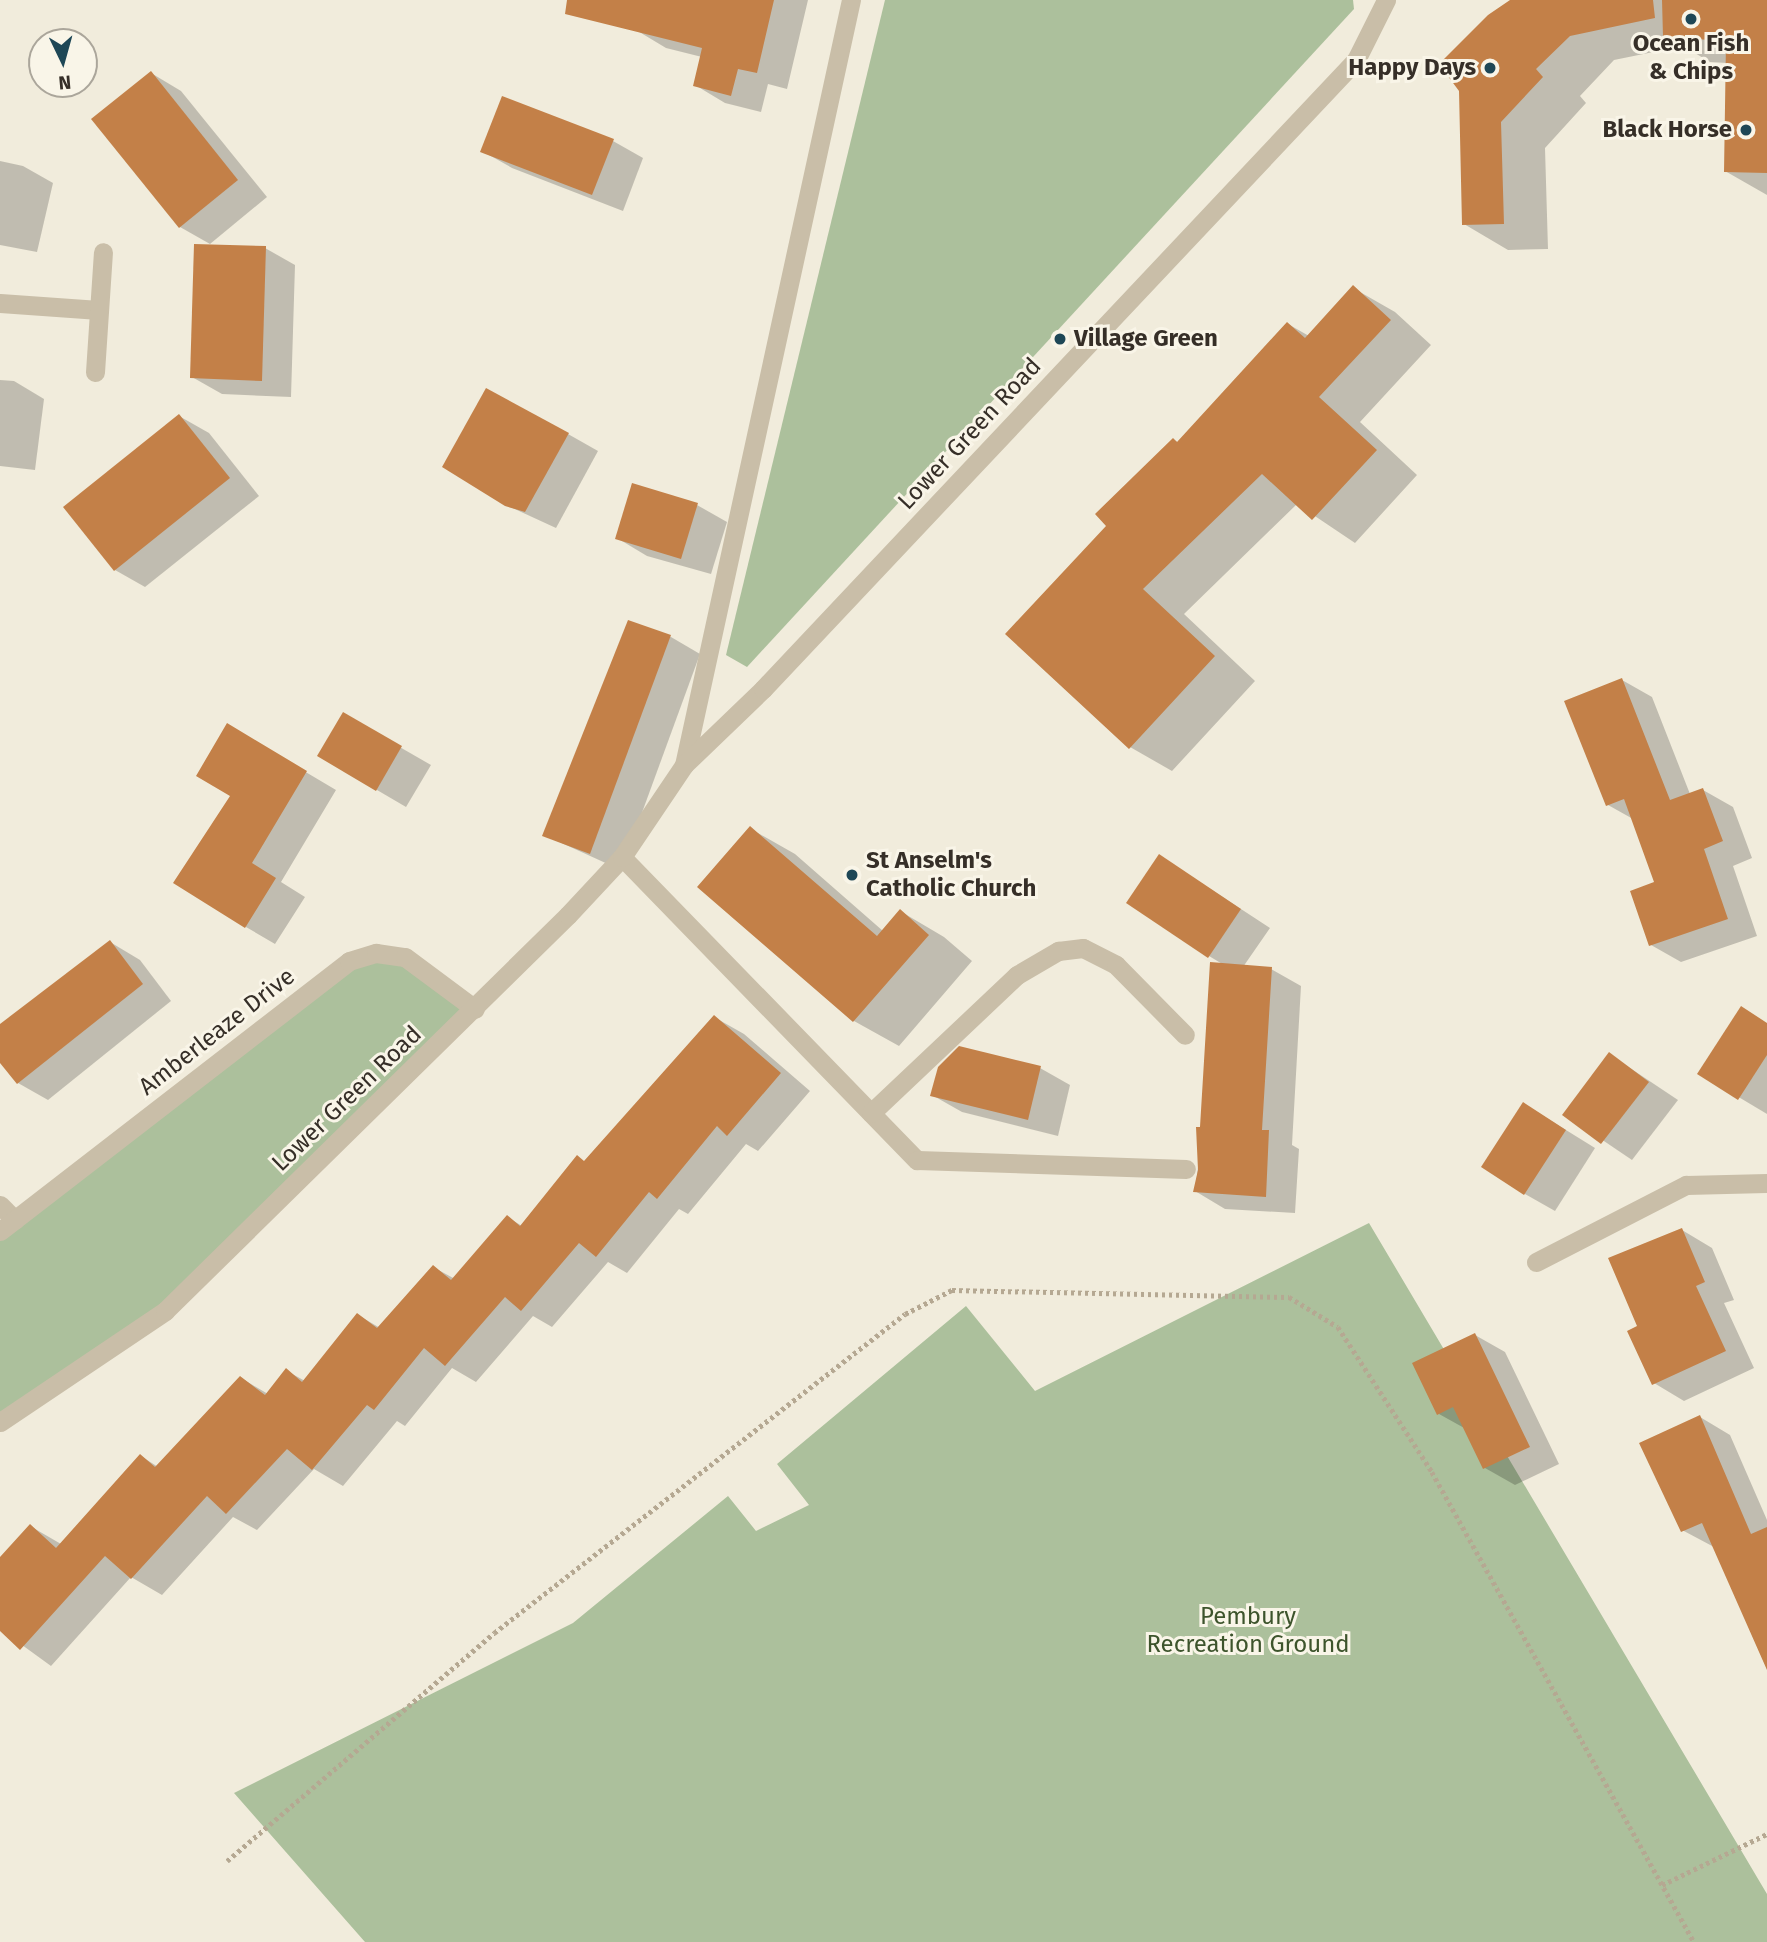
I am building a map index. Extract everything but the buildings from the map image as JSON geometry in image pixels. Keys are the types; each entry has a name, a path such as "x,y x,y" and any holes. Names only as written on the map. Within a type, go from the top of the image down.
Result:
{"street":[{"name":"Lower Green Road","path":"684,765 852,0"},
{"name":"Lower Green Road","path":"0,1422 165,1311 475,1009 622,857 684,765 763,689 1356,60 1385,0"},
{"path":"95,372 103,252"},
{"path":"0,303 99,310"},
{"path":"622,857 917,1160 1186,1169"},
{"path":"871,1113 1017,975 1058,951 1083,948 1116,965 1185,1035"},
{"name":"Amberleaze Drive","path":"8,1225 349,961 376,953 405,957 475,1009"},
{"path":"1536,1262 1686,1185 1767,1183"},
{"path":"0,1205 8,1225"}],"path":[{"path":"226,1861 494,1633 905,1314 953,1290 1289,1297 1338,1327 1432,1472 1694,1942"},
{"path":"1662,1885 1767,1834"}],"green space":[{"name":"Village Green","path":"885,0 1353,0 1354,9 747,667 726,655"},
{"path":"405,957 475,1009 165,1311 0,1422 0,1231 349,961"},
{"name":"Pembury Recreation Ground","path":"1369,1223 1767,1894 1767,1942 365,1942 234,1793 573,1623 728,1496 756,1531 809,1505 777,1464 966,1306 1035,1391"}],"place":[{"name":"Ocean Fish & Chips","path":"1691,19"},
{"name":"Happy Days","path":"1490,68"},
{"name":"Black Horse","path":"1746,130"},
{"name":"Village Green","path":"1060,339"},
{"name":"St Anselm's Catholic Church","path":"852,875"}]}
